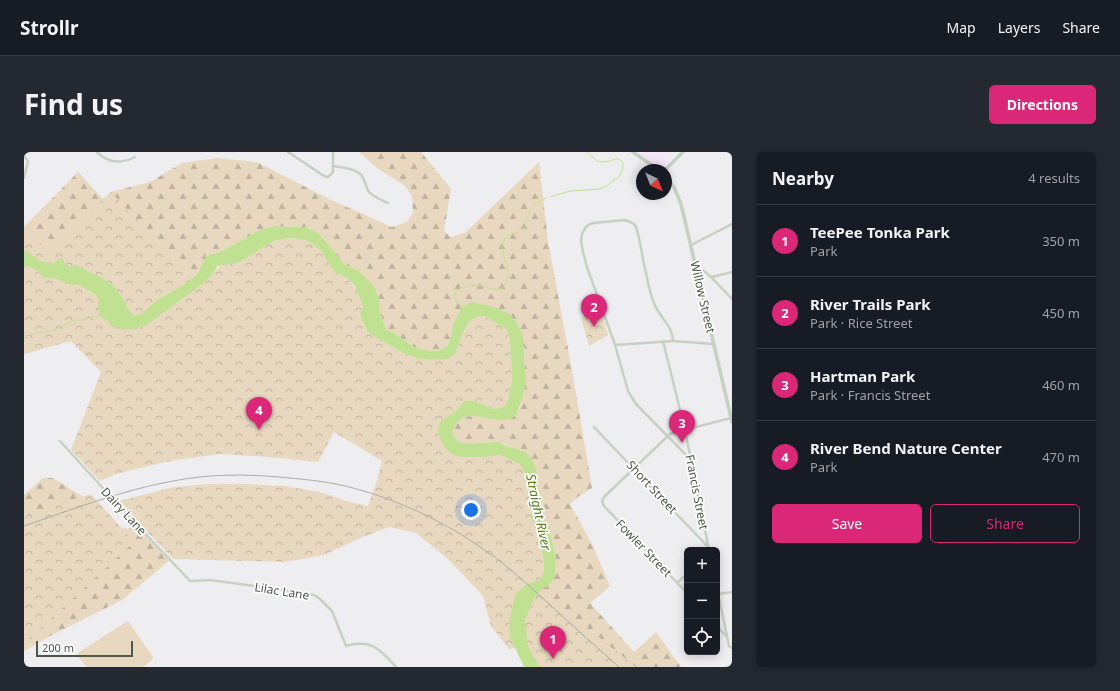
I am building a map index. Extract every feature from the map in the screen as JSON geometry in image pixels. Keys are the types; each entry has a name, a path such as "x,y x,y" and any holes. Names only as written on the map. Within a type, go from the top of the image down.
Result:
{"street":[{"path":"97,152 105,158 117,162 129,160 135,157"},
{"path":"288,152 328,177 332,174 334,166 332,152"},
{"path":"633,152 650,164"},
{"path":"671,164 683,152"},
{"path":"24,156 28,161 24,178"},
{"path":"334,166 360,173 363,176 366,188 370,194 388,203"},
{"name":"Willow Street","path":"672,184 678,195 691,245 732,420"},
{"path":"673,341 672,332 656,309 645,270 636,227 631,222 624,220 590,224 586,227 582,234 581,241 587,267 615,345 626,385 632,398 691,460"},
{"path":"691,245 732,224"},
{"path":"697,270 704,271 732,299"},
{"path":"711,277 732,272"},
{"path":"615,345 673,341 714,344"},
{"name":"Francis Street","path":"663,342 685,430 709,547"},
{"path":"634,469 673,433 732,420"},
{"name":"Short Street","path":"594,427 707,547"},
{"name":"Dairy Lane","path":"60,441 190,581"},
{"name":"Fowler Street","path":"634,469 604,497 602,501 604,506 684,590"},
{"path":"677,583 684,577"},
{"name":"Lilac Lane","path":"190,581 210,580 314,595 320,598 332,611 346,646 356,643 374,646 396,667"},
{"path":"720,594 732,592"},
{"path":"720,604 726,636 731,648"},
{"path":"720,629 726,636"}],"shaded area":[{"path":"637,152 663,152 672,160 668,164 653,164"}],"green space":[{"path":"359,152 421,152 451,189 444,231 451,237 466,232 539,162 548,241 592,488 570,504 593,546 610,586 590,603 634,652 656,632 681,667 583,667 560,651 528,646 534,598 555,573 556,558 551,536 543,524 538,495 538,478 535,465 511,447 500,442 469,444 459,442 454,437 452,431 456,422 462,418 476,416 494,420 520,409 526,379 524,361 525,348 487,306 477,303 462,307 453,324 451,338 447,346 439,351 424,350 414,347 394,333 386,330 380,312 376,290 357,270 344,264 323,238 315,231 305,227 275,226 260,230 218,253 206,255 201,269 194,277 173,292 24,251 24,227 78,172 103,199 111,192 150,182 182,163 217,158 257,162 329,199 392,227 407,222 413,212 412,196 405,186 377,168"},
{"path":"111,192 199,286 221,265 240,262 274,241 293,238 308,241 321,250 336,273 346,277 357,290 363,306 360,314 367,331 371,335 405,354 419,359 435,360 460,341 469,322 476,317 485,316 507,330 510,341 512,379 508,400 504,407 494,409 474,401 464,401 457,410 441,421 462,457 489,457 500,455 521,464 530,482 532,497 531,517 544,561 544,571 540,580 529,583 636,667 540,667 528,646 509,649 491,626 483,596 449,560 416,533 389,527 358,539 324,555 285,562 173,559 119,501 174,487 208,484 244,484 285,486 320,492 368,506 382,461 334,432 318,462 219,454 165,462 116,474 100,481 71,450 101,372 71,341 24,354 24,228 49,253"},
{"path":"600,310 608,335 589,346 581,318"},
{"path":"43,478 53,478 93,503 97,522 127,529 139,527 170,560 122,600 52,635 24,651 24,495"},
{"path":"91,494 134,542 24,644 24,517"},
{"path":"128,621 153,657 152,660 143,667 87,667 77,656 79,652"}],"water":[{"name":"Straight River","path":"275,226 305,227 315,231 323,238 344,264 357,270 376,290 380,312 386,330 394,333 414,347 424,350 439,351 447,346 451,338 453,324 462,307 471,302 501,309 511,316 517,323 523,342 526,378 522,400 516,414 514,417 500,420 470,416 457,422 452,431 456,440 462,443 500,442 504,445 525,452 535,465 538,478 538,495 543,524 551,536 556,558 555,573 552,582 534,598 525,620 528,646 540,667 524,667 510,637 509,621 516,593 529,583 540,580 544,571 544,561 531,517 532,497 530,482 520,464 500,455 489,457 462,457 453,455 445,448 439,437 438,428 441,421 457,410 464,401 474,401 494,409 504,407 508,400 512,379 510,341 507,330 485,316 476,317 469,322 463,332 455,354 447,359 419,359 405,354 371,335 367,331 360,314 363,306 355,286 346,277 336,273 330,266 321,250 308,241 293,238 274,241 240,262 217,266 214,273 205,282 145,326 135,329 126,330 112,327 108,321 100,316 98,307 99,299 95,294 77,284 71,285 57,279 43,277 37,270 27,266 24,268 24,251 28,252 40,261 53,264 58,259 63,258 64,263 70,267 77,265 113,285 125,302 127,308 134,316 144,312 154,303 194,277 200,270 206,256 218,253 260,230"}],"waterway":[{"path":"550,197 570,191 600,189 607,186 619,177 623,168 623,163 619,159 601,162 597,161 587,152"},
{"path":"462,307 457,301 455,294 455,292 460,289 474,285 496,289 504,286 508,276 503,249 504,240 524,228 533,206 546,198"},
{"path":"24,338 31,334 54,330 73,321 100,316"}],"railway":[{"path":"24,526 98,500 136,489 199,477 226,475 266,476 312,480 345,486 401,504 436,520 470,540 518,576 619,667"}],"place":[{"name":"River Trails Park","path":"594,327"},
{"name":"River Bend Nature Center","path":"259,430"},
{"name":"Hartman Park","path":"682,443"},
{"name":"TeePee Tonka Park","path":"553,659"}]}
